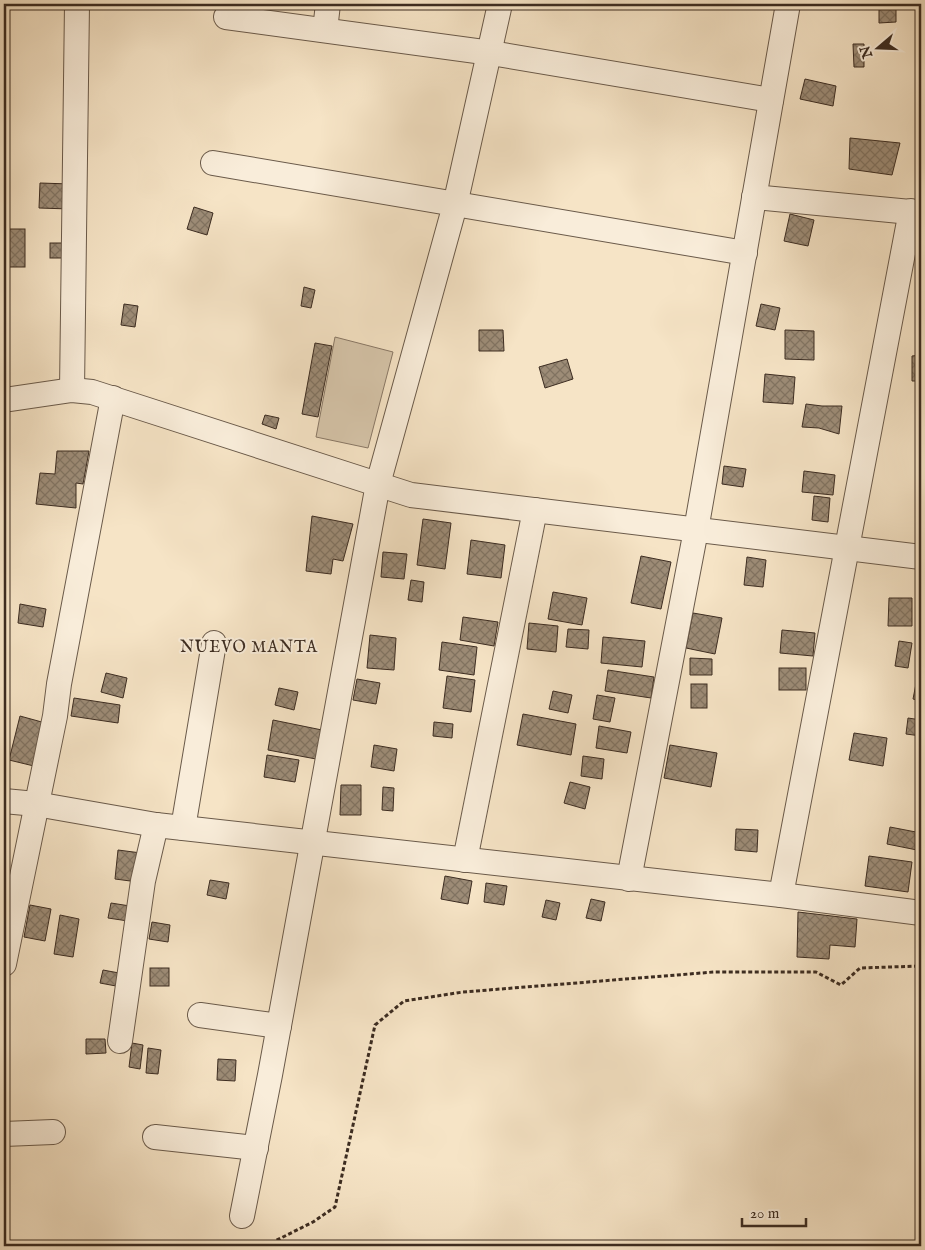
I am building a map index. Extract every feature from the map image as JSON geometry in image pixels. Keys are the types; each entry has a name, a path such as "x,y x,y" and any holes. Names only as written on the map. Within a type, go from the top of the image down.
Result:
{"street":[{"path":"72,390 77,4"},
{"path":"325,30 328,4"},
{"path":"242,1216 279,1026 378,484 455,206 491,52 500,4"},
{"path":"628,879 696,530 788,4"},
{"path":"226,17 491,52 772,100"},
{"path":"213,163 455,206 745,254"},
{"path":"754,197 916,212 847,548 781,896"},
{"path":"4,400 72,390 92,392 411,494 921,557"},
{"path":"4,964 54,716 113,398"},
{"path":"465,860 535,510"},
{"path":"182,828 214,643"},
{"path":"4,802 36,804 156,825 921,913"},
{"path":"120,1041 143,881 156,825"},
{"path":"200,1015 279,1026"},
{"path":"4,1134 53,1132"},
{"path":"155,1137 256,1148"}],"path":[{"path":"265,1246 313,1222 335,1207 375,1025 404,1001 463,992 714,972 816,972 841,985 860,968 921,966"}],"shaded area":[{"path":"335,337 393,352 368,448 316,437"}],"building":[{"path":"364,4 384,4 384,7"},
{"path":"879,4 896,4 896,22 879,23"},
{"path":"853,44 864,44 864,67 854,67"},
{"path":"805,79 836,86 833,106 800,99"},
{"path":"850,138 900,143 892,175 849,169"},
{"path":"40,183 70,184 70,209 39,208"},
{"path":"194,207 213,213 207,235 187,229"},
{"path":"790,214 814,220 808,246 784,241"},
{"path":"4,229 25,229 25,267 4,267"},
{"path":"50,243 68,243 68,258 50,258"},
{"path":"304,287 315,290 311,308 301,306"},
{"path":"921,291 921,324 920,324"},
{"path":"124,304 138,306 135,327 121,325"},
{"path":"761,304 780,308 775,330 756,326"},
{"path":"479,330 503,330 504,351 479,351"},
{"path":"785,330 814,331 814,360 785,359"},
{"path":"315,343 332,346 318,417 302,414"},
{"path":"921,355 921,381 912,381 912,356"},
{"path":"567,359 573,379 545,388 539,367"},
{"path":"765,374 795,377 793,404 763,402"},
{"path":"919,394 921,394 921,418 916,417"},
{"path":"806,404 842,406 839,434 819,428 802,427"},
{"path":"265,415 279,418 276,429 262,424"},
{"path":"57,451 89,451 83,484 76,483 76,508 36,504 40,473 55,474"},
{"path":"724,466 746,469 743,487 722,484"},
{"path":"804,471 835,475 833,495 802,492"},
{"path":"814,496 830,498 828,522 812,520"},
{"path":"4,497 9,497 7,532 4,532"},
{"path":"312,516 353,524 343,561 333,559 331,574 306,571"},
{"path":"423,519 451,523 445,569 417,565"},
{"path":"471,540 505,545 501,578 467,574"},
{"path":"383,552 407,554 404,579 381,577"},
{"path":"641,556 671,562 661,609 631,603"},
{"path":"747,557 766,560 763,587 744,585"},
{"path":"411,580 424,582 422,602 408,600"},
{"path":"553,592 587,598 582,625 548,619"},
{"path":"889,598 912,598 912,626 888,626"},
{"path":"20,604 46,609 43,627 18,623"},
{"path":"693,613 722,618 715,654 686,648"},
{"path":"463,617 498,622 494,646 460,640"},
{"path":"529,623 558,626 556,652 527,649"},
{"path":"568,629 589,630 588,649 566,647"},
{"path":"782,630 815,633 813,656 780,653"},
{"path":"370,635 396,638 394,670 367,668"},
{"path":"603,637 645,641 642,667 601,663"},
{"path":"899,641 912,643 908,668 895,666"},
{"path":"442,642 477,647 474,675 439,670"},
{"path":"690,658 712,659 712,675 690,675"},
{"path":"921,658 921,701 913,699"},
{"path":"779,668 806,668 806,690 779,690"},
{"path":"608,670 654,677 651,698 605,691"},
{"path":"106,673 127,678 123,698 101,692"},
{"path":"447,676 475,680 471,712 443,708"},
{"path":"357,679 380,683 376,704 353,700"},
{"path":"691,684 707,684 707,708 691,708"},
{"path":"279,688 298,692 294,710 275,705"},
{"path":"553,691 572,695 568,713 549,709"},
{"path":"597,695 615,698 610,722 593,719"},
{"path":"74,698 120,705 118,723 71,716"},
{"path":"523,714 576,724 571,755 517,745"},
{"path":"20,716 49,724 38,767 9,760"},
{"path":"908,718 921,720 921,736 906,734"},
{"path":"273,720 322,730 316,759 268,750"},
{"path":"434,722 453,724 452,738 433,736"},
{"path":"599,726 631,732 627,753 596,748"},
{"path":"854,733 887,738 883,766 849,760"},
{"path":"374,745 397,749 394,771 371,767"},
{"path":"670,745 717,753 711,787 664,778"},
{"path":"267,755 299,760 295,782 264,777"},
{"path":"583,756 604,759 602,779 581,776"},
{"path":"570,782 590,787 585,809 564,803"},
{"path":"341,785 361,785 361,815 340,815"},
{"path":"383,787 394,788 393,811 382,810"},
{"path":"890,827 921,833 917,850 887,844"},
{"path":"736,829 758,830 757,852 735,850"},
{"path":"118,850 141,853 138,882 115,879"},
{"path":"869,856 912,862 908,892 865,886"},
{"path":"445,876 472,881 468,904 441,899"},
{"path":"210,880 229,883 226,899 207,895"},
{"path":"486,883 507,886 504,905 484,902"},
{"path":"591,899 605,902 601,921 586,918"},
{"path":"546,900 560,903 556,920 542,917"},
{"path":"111,903 130,906 128,921 108,918"},
{"path":"30,905 51,909 45,941 24,937"},
{"path":"798,912 857,919 855,947 830,945 829,959 797,957"},
{"path":"60,915 79,919 73,957 54,954"},
{"path":"152,922 170,925 168,942 149,939"},
{"path":"150,968 169,968 169,986 150,986"},
{"path":"103,970 119,973 116,986 100,983"},
{"path":"86,1039 105,1039 106,1053 86,1054"},
{"path":"132,1043 143,1045 140,1069 129,1067"},
{"path":"148,1048 161,1050 158,1074 146,1073"},
{"path":"218,1059 236,1060 235,1081 217,1080"}],"district":[{"name":"NUEVO MANTA","path":"249,646"}]}
